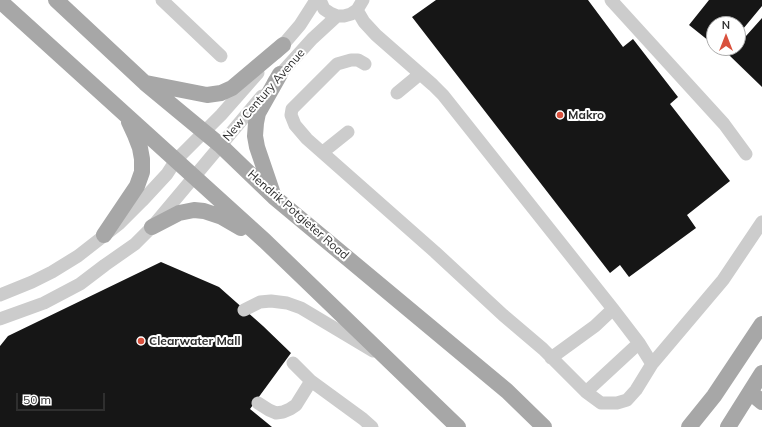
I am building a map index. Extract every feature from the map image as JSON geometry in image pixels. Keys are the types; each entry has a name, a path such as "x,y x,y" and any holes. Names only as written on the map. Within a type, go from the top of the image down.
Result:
{"main road":[{"name":"Hendrik Potgieter Road","path":"56,0 144,83 220,145 274,197 507,391 544,427"},
{"path":"0,1 265,241 458,427"},
{"path":"144,83 207,95 221,93 232,88 282,45"},
{"path":"274,197 257,147 255,136 258,113 280,74"},
{"path":"104,235 137,186 142,172 142,159 136,135 124,114"},
{"path":"152,227 180,213 194,210 204,211 222,217 265,241"},
{"path":"689,427 714,396 762,324"},
{"path":"728,427 756,397 761,376"},
{"path":"507,391 551,427"}],"street":[{"path":"162,0 221,56"},
{"name":"New Century Avenue","path":"0,295 52,272 78,256 119,224 167,174 176,160 221,115 300,25 316,0"},
{"path":"320,0 324,8 337,16"},
{"path":"611,0 724,124 746,154"},
{"path":"360,5 368,28 443,95 613,309 639,343 652,364"},
{"name":"New Century Avenue","path":"0,319 44,303 80,284 135,244 152,227 280,74 320,31 337,16 351,14 360,5"},
{"path":"365,64 358,60 351,60 337,64 292,109 291,115 295,125 307,138 435,252 485,299 543,349 586,392 602,403 617,403 627,400 636,390 652,364 723,280 762,222"},
{"path":"397,93 420,74"},
{"path":"323,152 348,132"},
{"path":"244,310 260,302 272,301 287,303 300,308 389,360"},
{"path":"551,358 590,330 613,309"},
{"path":"586,392 639,343"},
{"path":"293,363 311,381 364,419 372,427"},
{"path":"258,403 276,413 290,410 296,405 311,381"}],"building":[{"path":"436,0 588,0 623,47 633,39 678,97 670,104 730,181 687,215 696,228 629,277 620,265 610,273 412,17"},
{"path":"709,0 762,0 762,6 746,25 746,16 706,16 706,39 689,25"},
{"path":"762,18 762,87 730,56 746,56 746,36"},
{"name":"Clearwater Mall","path":"161,262 219,287 291,353 250,409 272,427 0,427 0,346 8,336"}],"place":[{"name":"Makro","path":"560,115"},
{"name":"Clearwater Mall","path":"141,341"}]}
